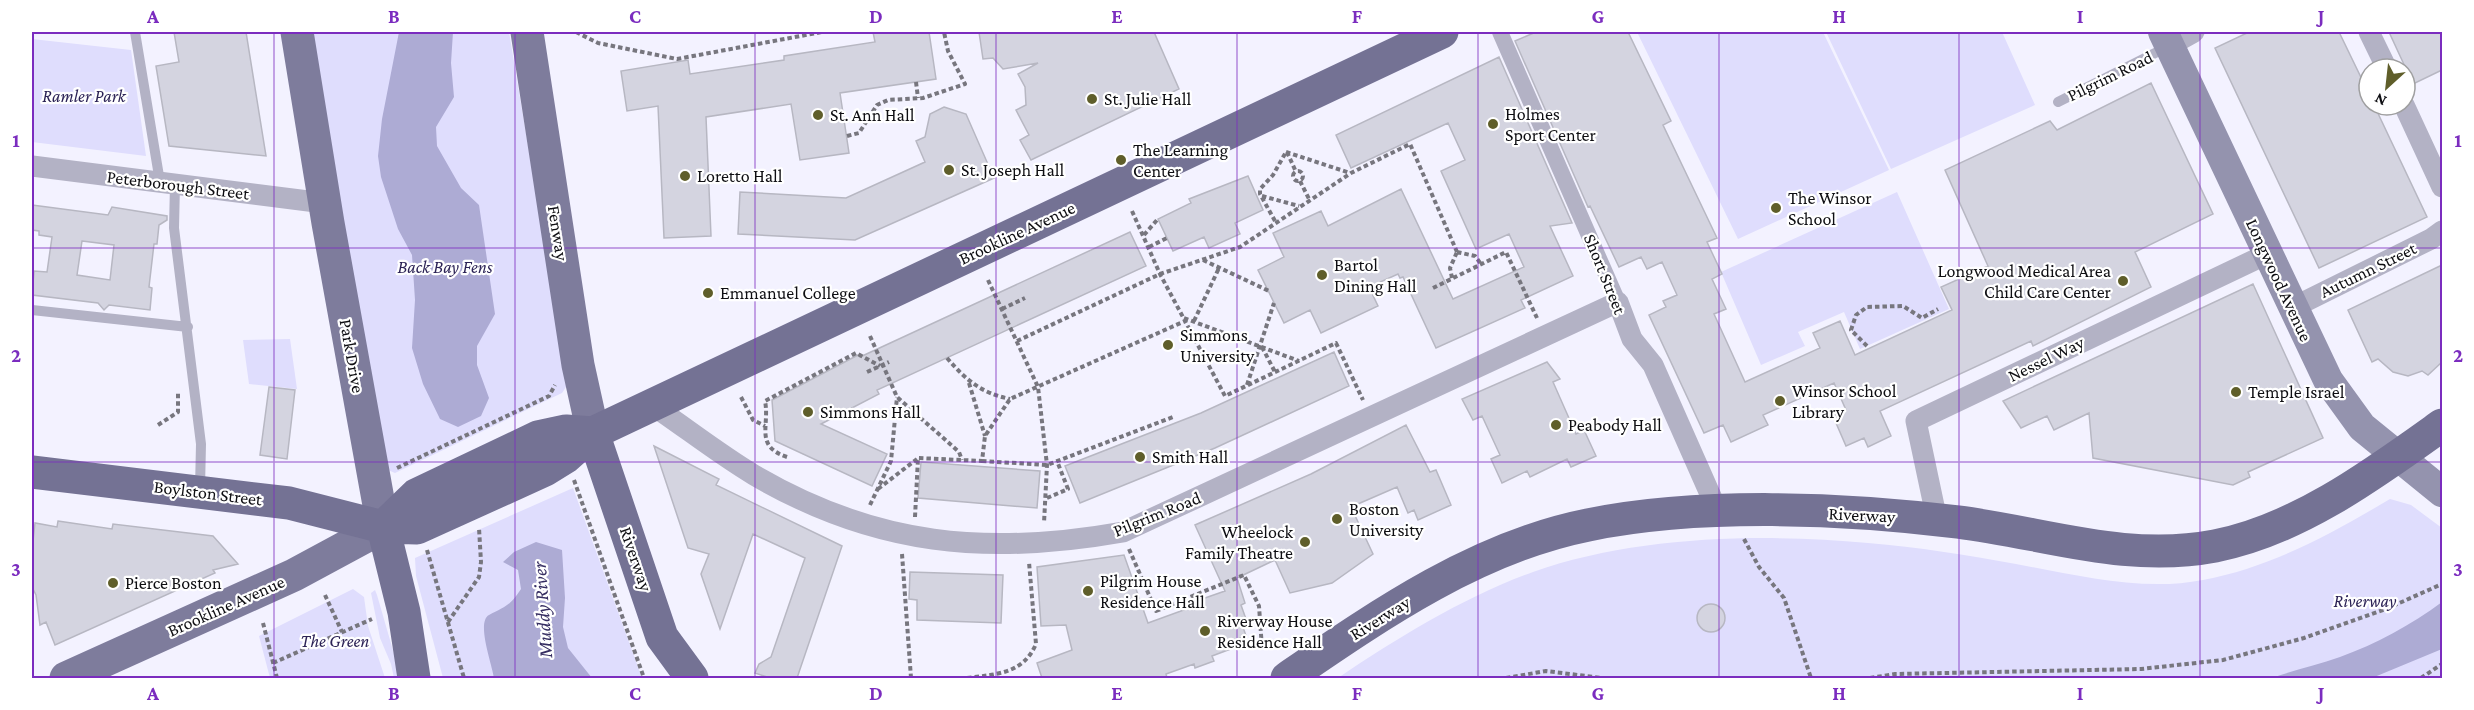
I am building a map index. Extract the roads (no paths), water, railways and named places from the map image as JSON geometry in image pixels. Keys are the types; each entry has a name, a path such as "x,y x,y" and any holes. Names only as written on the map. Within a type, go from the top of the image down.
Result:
{"highway":[{"name":"Brookline Avenue","path":"382,527 426,525 545,470 575,451 592,433 1442,32"},
{"name":"Riverway","path":"1287,678 1424,592 1515,546 1589,525 1649,517 1718,512 1824,513 1937,520 2124,551 2195,549 2241,540 2281,524 2330,498 2442,425"},
{"name":"Riverway","path":"592,433 662,637 692,678"},
{"name":"Boylston Street","path":"32,472 289,503 382,527"},
{"name":"Park Drive","path":"382,527 404,612 414,678"},
{"path":"404,612 431,678"},
{"path":"662,637 676,678"}],"main road":[{"name":"Park Drive","path":"297,32 324,203 382,527"},
{"name":"Fenway","path":"527,32 582,388 592,433"},
{"name":"Longwood Avenue","path":"2175,36 2267,254 2324,373 2346,408 2372,436 2442,492"},
{"name":"Brookline Avenue","path":"66,678 282,581 382,527"}],"street":[{"name":"Short Street","path":"1500,32 1632,339 1653,365 1718,512"},
{"path":"2369,32 2381,57"},
{"path":"2410,117 2442,187"},
{"name":"Peterborough Street","path":"32,166 324,203"},
{"name":"Autumn Street","path":"2292,308 2431,239 2442,231"},
{"name":"Nessel Way","path":"1937,520 1916,421 2267,254"},
{"name":"Pilgrim Road","path":"652,405 754,475 858,523 920,538 995,546 1064,543 1123,532 1618,302"}],"lane":[{"path":"135,32 167,183 188,327 201,444 200,492"},
{"name":"Pilgrim Road","path":"2058,102 2175,36"},
{"path":"32,310 188,327"}],"water":[{"path":"399,32 453,32 451,63 454,97 436,127 437,146 461,188 479,205 495,314 477,346 477,365 489,398 481,416 458,427 440,419 423,384 412,348 415,300 412,255 398,229 381,177 378,156 382,119"},
{"name":"Muddy River","path":"536,542 562,550 565,598 563,627 568,648 592,678 494,678 484,634 485,619 511,602 521,589 518,570 503,562 514,552"},
{"path":"2442,602 2442,649 2372,678 2272,678 2340,657 2367,646 2406,626"}],"place":[{"name":"St. Julie Hall","path":"1092,99"},
{"name":"St. Ann Hall","path":"818,115"},
{"name":"Holmes Sport Center","path":"1493,124"},
{"name":"The Learning Center","path":"1121,160"},
{"name":"St. Joseph Hall","path":"949,170"},
{"name":"Loretto Hall","path":"685,176"},
{"name":"The Winsor School","path":"1776,208"},
{"name":"Bartol Dining Hall","path":"1322,275"},
{"name":"Longwood Medical Area Child Care Center","path":"2123,281"},
{"name":"Emmanuel College","path":"708,293"},
{"name":"Simmons University","path":"1168,345"},
{"name":"Temple Israel","path":"2236,392"},
{"name":"Winsor School Library","path":"1780,401"},
{"name":"Simmons Hall","path":"808,412"},
{"name":"Peabody Hall","path":"1556,425"},
{"name":"Smith Hall","path":"1140,457"},
{"name":"Boston University","path":"1337,519"},
{"name":"Wheelock Family Theatre","path":"1305,542"},
{"name":"Pierce Boston","path":"113,583"},
{"name":"Pilgrim House Residence Hall","path":"1088,591"},
{"name":"Riverway House Residence Hall","path":"1205,631"}],"park label":[{"name":"Ramler Park","path":"84,96"},
{"name":"Back Bay Fens","path":"445,267"},
{"name":"The Green","path":"335,641"}]}
